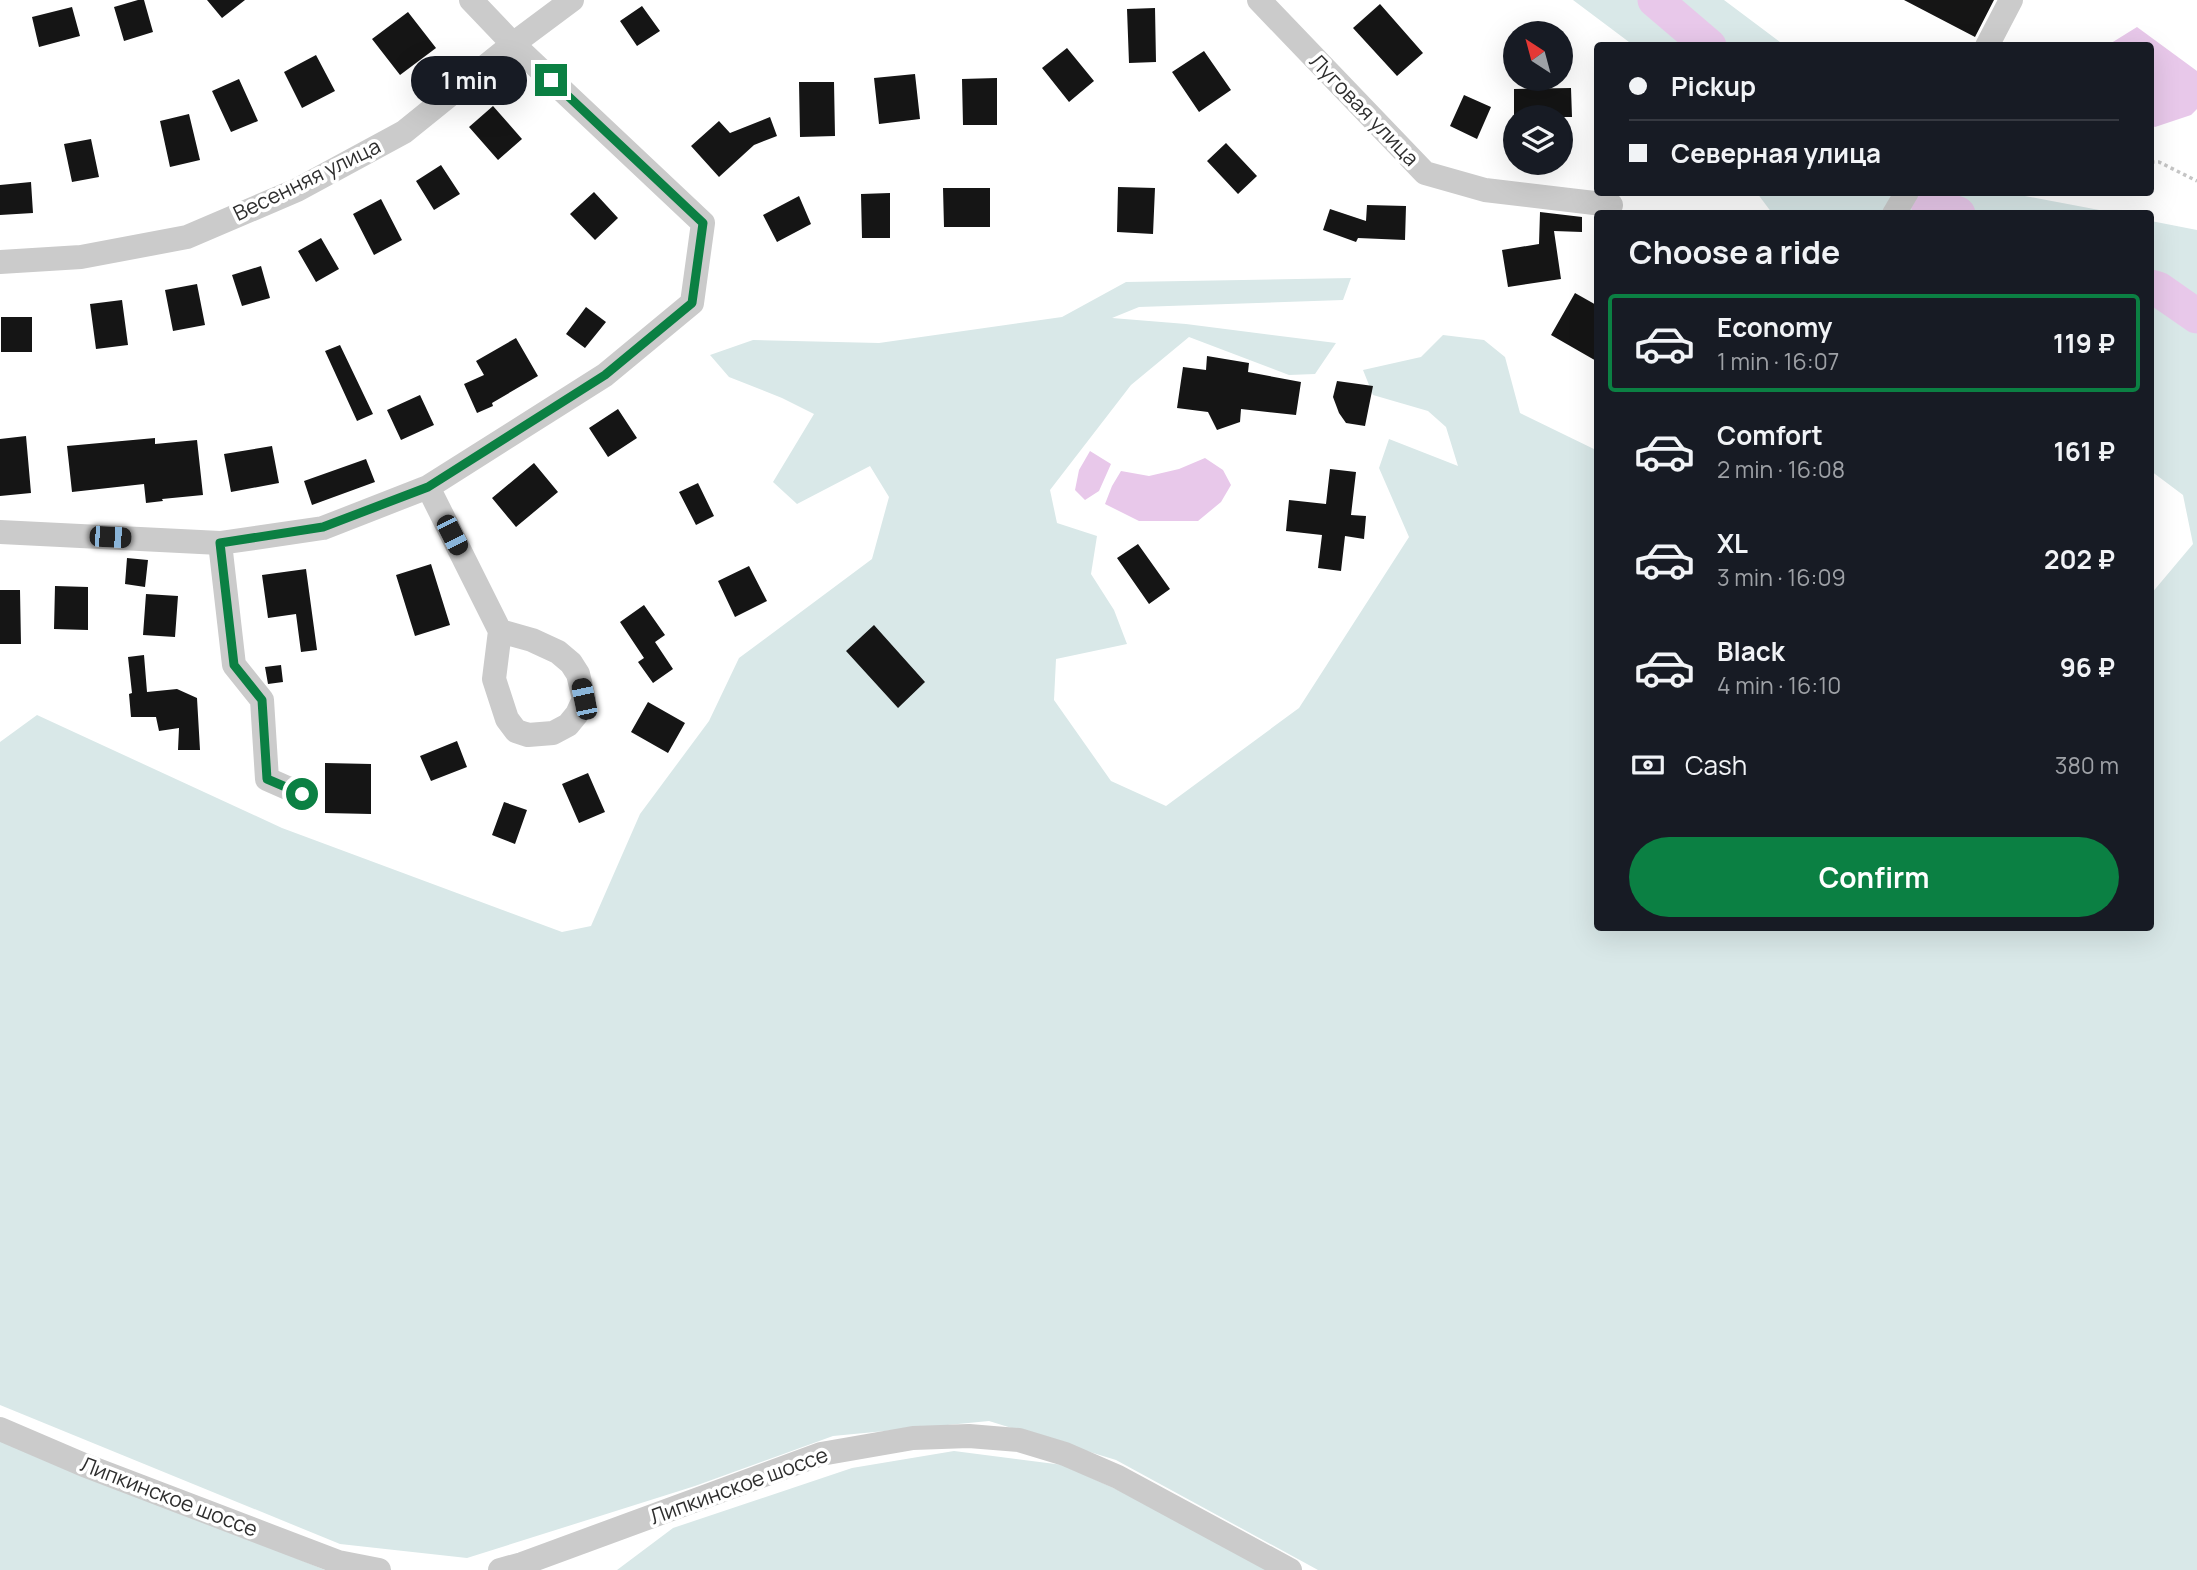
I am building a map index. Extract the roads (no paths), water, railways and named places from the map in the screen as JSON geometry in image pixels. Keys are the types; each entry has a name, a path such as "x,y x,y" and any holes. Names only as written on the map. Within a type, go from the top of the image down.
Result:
{"street":[{"path":"0,532 220,543 323,527 428,487 605,375 692,303 703,223 513,44 471,0"},
{"name":"Весенняя улица","path":"0,262 81,257 187,237 297,190 404,132 572,0"},
{"name":"Луговая улица","path":"1259,0 1424,173 1485,190 1611,205"},
{"path":"1989,42 2011,0"},
{"path":"428,487 500,631 494,679 508,719 516,731 528,735 553,733 568,725 584,699 578,674 571,663 558,652 532,640 500,631"},
{"path":"220,543 234,665 262,700 267,779 302,794"},
{"name":"Липкинское шоссе","path":"0,1429 84,1465 338,1562 379,1570"},
{"name":"Липкинское шоссе","path":"500,1570 821,1454 913,1438 969,1436 1019,1440 1065,1454 1118,1477 1290,1570"}],"waterway":[{"path":"1655,0 1704,42"},
{"path":"1925,196 1928,203 1947,210"},
{"path":"2154,288 2197,316"}]}
